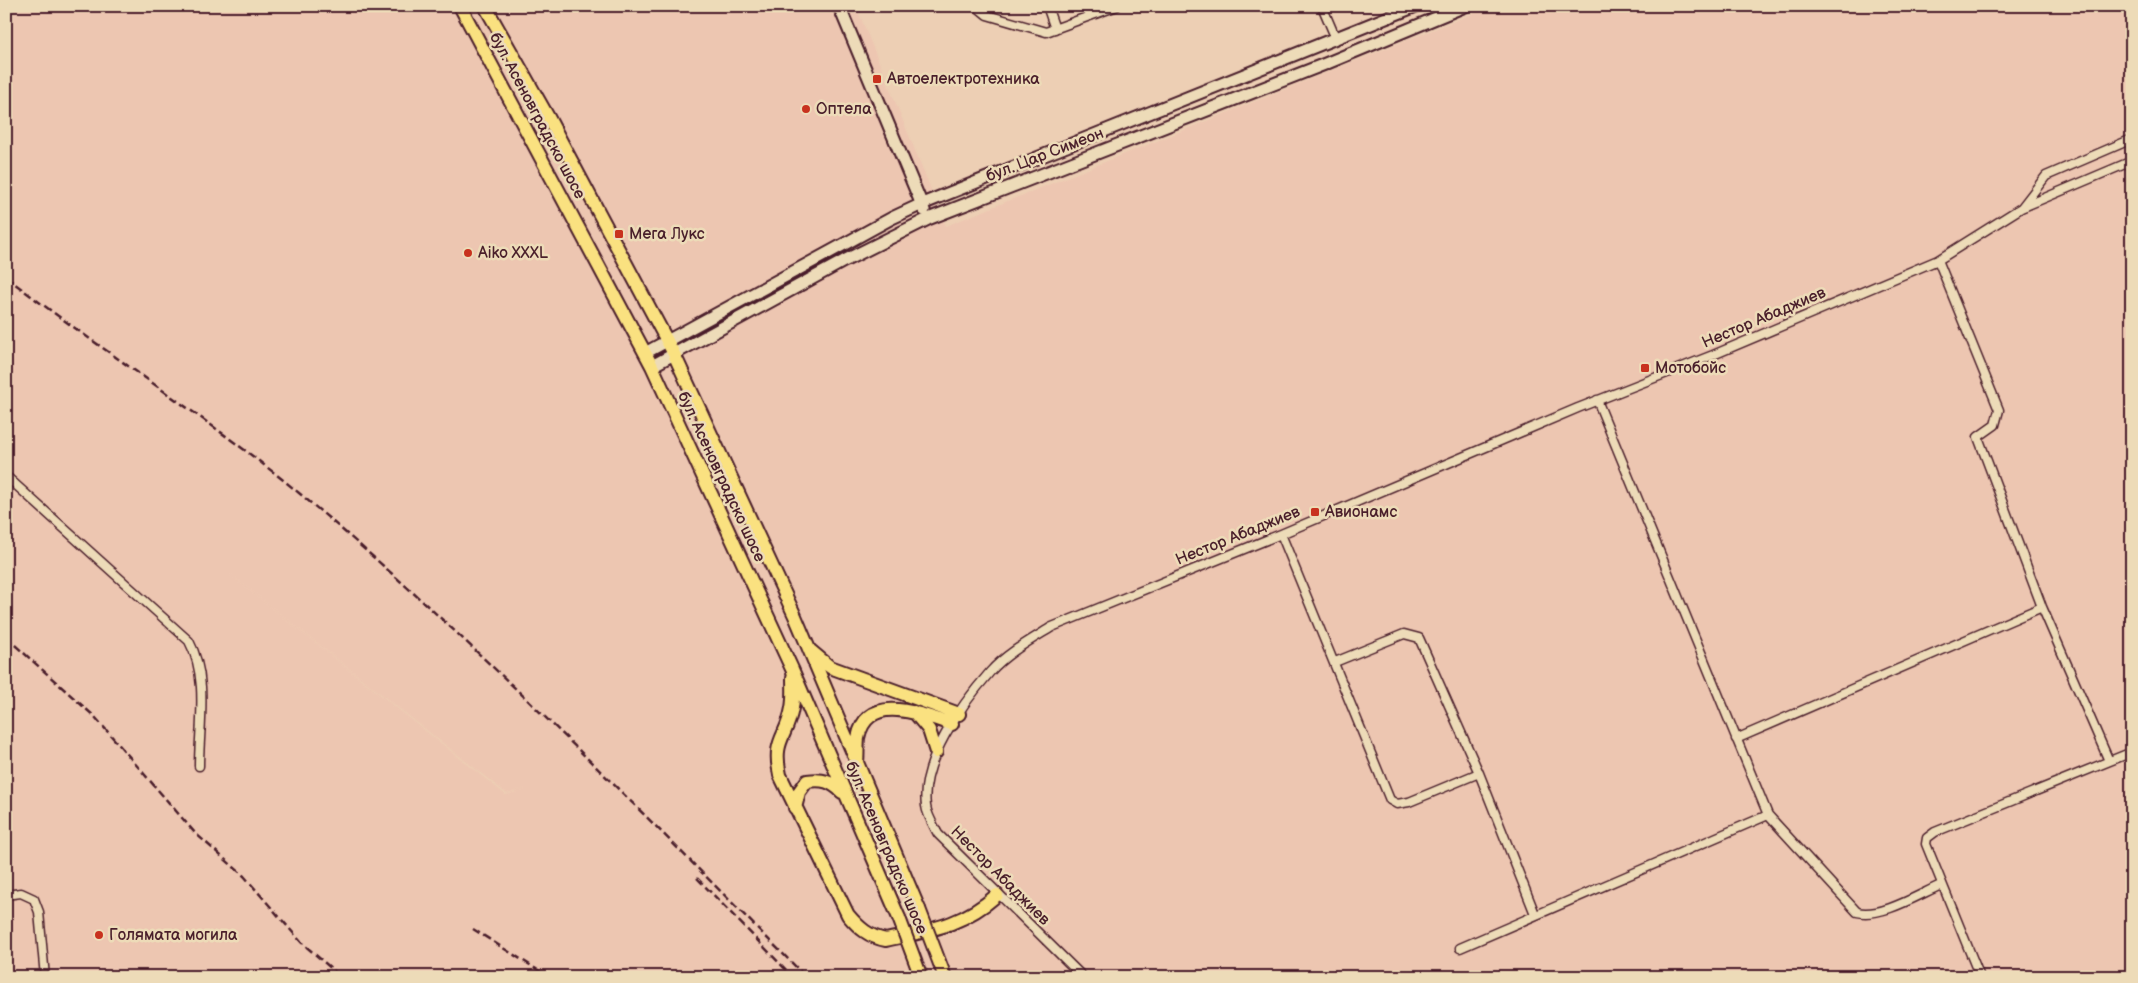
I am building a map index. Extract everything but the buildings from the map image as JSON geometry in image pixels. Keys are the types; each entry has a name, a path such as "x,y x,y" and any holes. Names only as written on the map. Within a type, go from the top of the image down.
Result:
{"main road":[{"name":"бул. Асеновградско шосе","path":"460,6 652,366 792,669 898,918 921,977"},
{"name":"бул. Асеновградско шосе","path":"485,6 549,119 674,354 808,649 919,909 945,977"},
{"path":"839,6 928,219"},
{"name":"бул. Цар Симеон","path":"645,353 892,218 922,204 1416,6"},
{"name":"бул. Цар Симеон","path":"652,366 844,261 928,219 1325,64 1464,6"},
{"path":"808,649 830,667 956,719"},
{"path":"792,669 792,710 780,737 776,757 780,775 848,915 866,933 886,940 950,926 983,908 997,895"},
{"path":"857,767 858,737 868,718 881,710 902,709 956,719"},
{"path":"914,712 930,730 936,752"},
{"path":"795,808 799,792 807,781 820,779 833,782 847,797"}],"street":[{"path":"976,6 987,14 1046,32 1117,6"},
{"path":"1047,6 1056,29"},
{"path":"1322,6 1336,39"},
{"name":"Нестор Абаджиев","path":"2021,208 2046,176 2132,139"},
{"name":"Нестор Абаджиев","path":"1083,977 997,895 938,834 926,808 928,776 936,752 956,719 991,671 1019,647 1052,627 1281,534 1597,400 1714,355 1938,260 2021,208 2132,160"},
{"path":"1938,260 1999,410 1995,424 1978,437 2042,607 2109,761"},
{"path":"1597,400 1768,815 1857,912 1867,915 1879,912 1941,885"},
{"path":"6,476 189,642 197,656 200,674 198,766"},
{"path":"1281,534 1390,800 1397,804 1409,802 1479,773"},
{"path":"1736,739 2042,607"},
{"path":"1335,662 1404,634 1412,634 1419,638 1479,773 1535,914"},
{"path":"1980,977 1941,885 1926,844 1928,838 1935,832 2132,752"},
{"path":"1460,948 1768,815"},
{"path":"6,894 21,893 34,899 39,912 45,977"}],"shaded area":[{"path":"6,6 856,6 946,226 1492,6 2132,6 2132,977 6,977","holes":["227,572 507,794 526,789 506,795"]}],"railway":[{"path":"6,277 264,465 365,550 431,609 558,729 806,977"},
{"path":"6,637 95,717 195,833 244,876 301,942 341,977"},
{"path":"697,878 793,977"},
{"path":"473,929 549,977"}],"place":[{"name":"Автоелектротехника","path":"877,79"},
{"name":"Оптела","path":"806,109"},
{"name":"Мега Лукс","path":"619,234"},
{"name":"Aiko XXXL","path":"468,253"},
{"name":"Мотобойс","path":"1645,368"},
{"name":"Авионамс","path":"1315,512"},
{"name":"Голямата могила","path":"99,935"}]}
